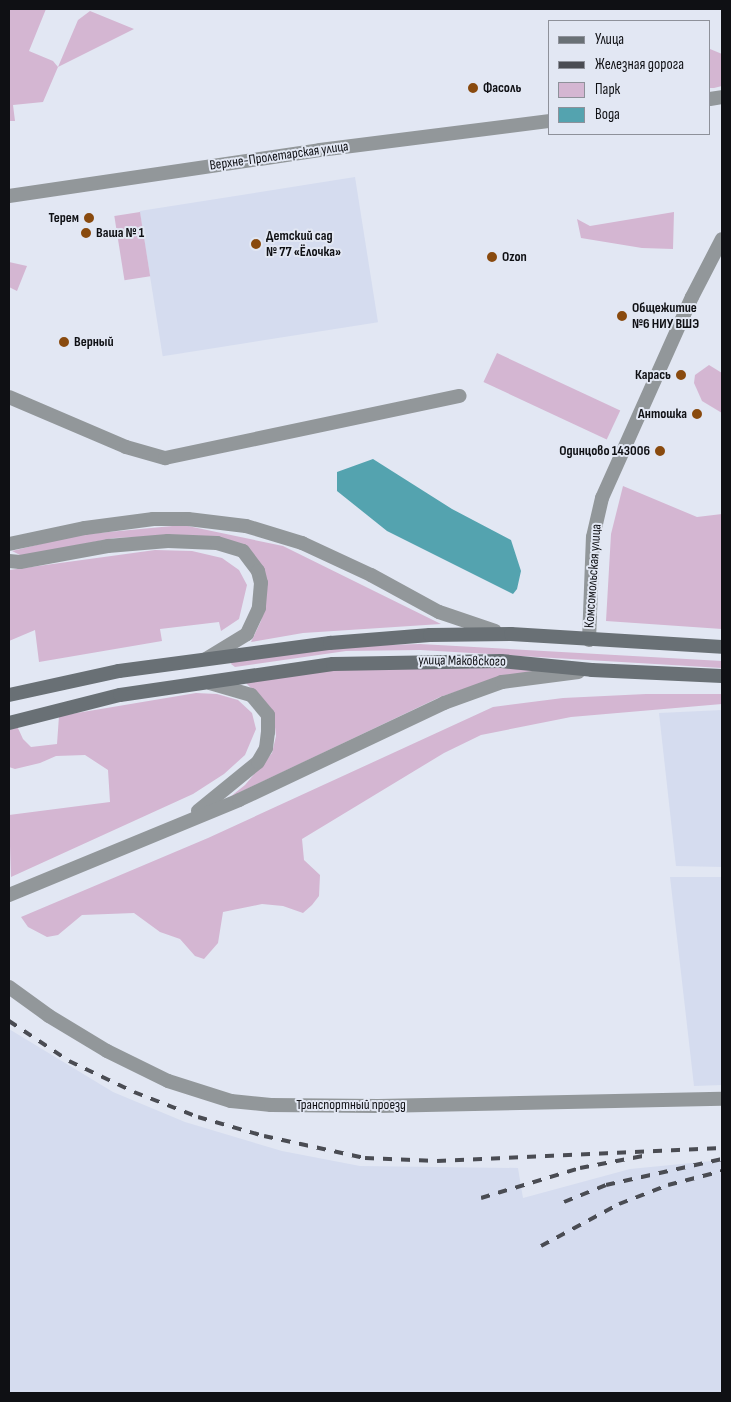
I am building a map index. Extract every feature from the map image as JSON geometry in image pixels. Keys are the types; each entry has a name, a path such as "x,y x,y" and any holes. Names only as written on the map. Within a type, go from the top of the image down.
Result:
{"main road":[{"name":"улица Маковского","path":"9,695 119,671 330,643 430,635 511,634 722,647"},
{"name":"улица Маковского","path":"9,722 120,695 333,664 396,661 502,661 592,670 722,676"}],"street":[{"name":"Верхне-Пролетарская улица","path":"9,196 320,150 548,121"},
{"name":"Комсомольская улица","path":"589,640 596,518 692,297 722,239"},
{"path":"9,396 126,447 165,458 460,396"},
{"path":"9,544 85,528 153,519 188,519 246,526 302,543 338,558 459,620 511,634"},
{"path":"9,561 20,562 108,546 168,541 217,543 243,552 258,571 261,583 254,620 246,634 203,660"},
{"path":"9,895 239,800 472,692 528,677 592,670"},
{"path":"186,821 258,762 266,748 268,732 268,715 250,695 202,682"},
{"name":"Транспортный проезд","path":"9,988 49,1016 106,1050 168,1081 231,1101 378,1106 722,1099"}],"shaded area":[{"name":"Детский сад № 77 «Ёлочка»","path":"355,177 378,322 163,356 140,211"},
{"path":"722,710 722,867 676,866 659,713"},
{"path":"670,877 722,877 722,1085 694,1086"},
{"path":"9,1029 113,1092 185,1122 282,1151 360,1166 518,1168 523,1198 630,1169 722,1160 722,1393 9,1393"}],"green space":[{"path":"9,9 46,9 29,51 53,61 58,67 43,102 13,105 15,121 9,121"},
{"path":"90,11 134,29 58,67 78,20"},
{"path":"711,49 722,54 722,86 711,88"},
{"path":"140,212 150,276 124,280 114,216"},
{"path":"674,212 673,249 642,248 581,238 577,219 590,226"},
{"path":"9,262 27,266 17,291 9,287"},
{"path":"497,353 620,410 607,439 483,382"},
{"path":"709,365 722,373 722,413 702,401 694,383 695,375"},
{"path":"623,486 697,517 722,514 722,629 606,621 611,534"},
{"path":"183,525 283,546 441,624 303,633 251,642 261,621 266,597 257,559 162,536 114,538 22,556 12,551 77,535"},
{"path":"155,550 192,551 222,558 239,570 247,585 239,619 221,631 219,622 160,629 162,641 39,662 35,630 9,641 9,570"},
{"path":"420,644 722,661 722,668 420,650 346,651 235,667 231,664 233,659 348,646"},
{"path":"336,669 543,669 485,682 440,697 230,797 245,785 272,753 276,736 274,718 269,706 246,683"},
{"path":"196,693 217,694 238,700 252,713 256,729 245,755 224,774 193,794 11,877 9,815 110,802 108,770 85,755 56,756 40,763 15,769 9,767 9,728 17,726 23,739 31,747 57,744 59,716"},
{"path":"646,694 722,694 722,704 571,717 481,735 444,753 302,839 304,860 320,875 319,896 303,913 283,906 262,904 223,912 218,943 204,959 195,956 180,939 160,932 134,913 82,915 58,935 47,937 28,927 21,917 208,838 493,707 563,698"}],"water":[{"path":"373,459 452,509 511,540 521,571 517,589 513,594 387,531 337,491 337,472"}],"railway":[{"path":"9,1021 69,1061 134,1092 198,1117 264,1136 365,1158 437,1161 722,1148"},
{"path":"481,1198 580,1168 643,1156"},
{"path":"564,1202 606,1185 722,1159"},
{"path":"541,1246 619,1204 668,1185 722,1171"}],"place":[{"name":"Фасоль","path":"473,88"},
{"name":"Терем","path":"89,218"},
{"name":"Ваша № 1","path":"86,233"},
{"name":"Детский сад № 77 «Ёлочка»","path":"256,244"},
{"name":"Ozon","path":"492,257"},
{"name":"Общежитие №6 НИУ ВШЭ","path":"622,316"},
{"name":"Верный","path":"64,342"},
{"name":"Карась","path":"681,375"},
{"name":"Антошка","path":"697,414"},
{"name":"Одинцово 143006","path":"660,451"}]}
